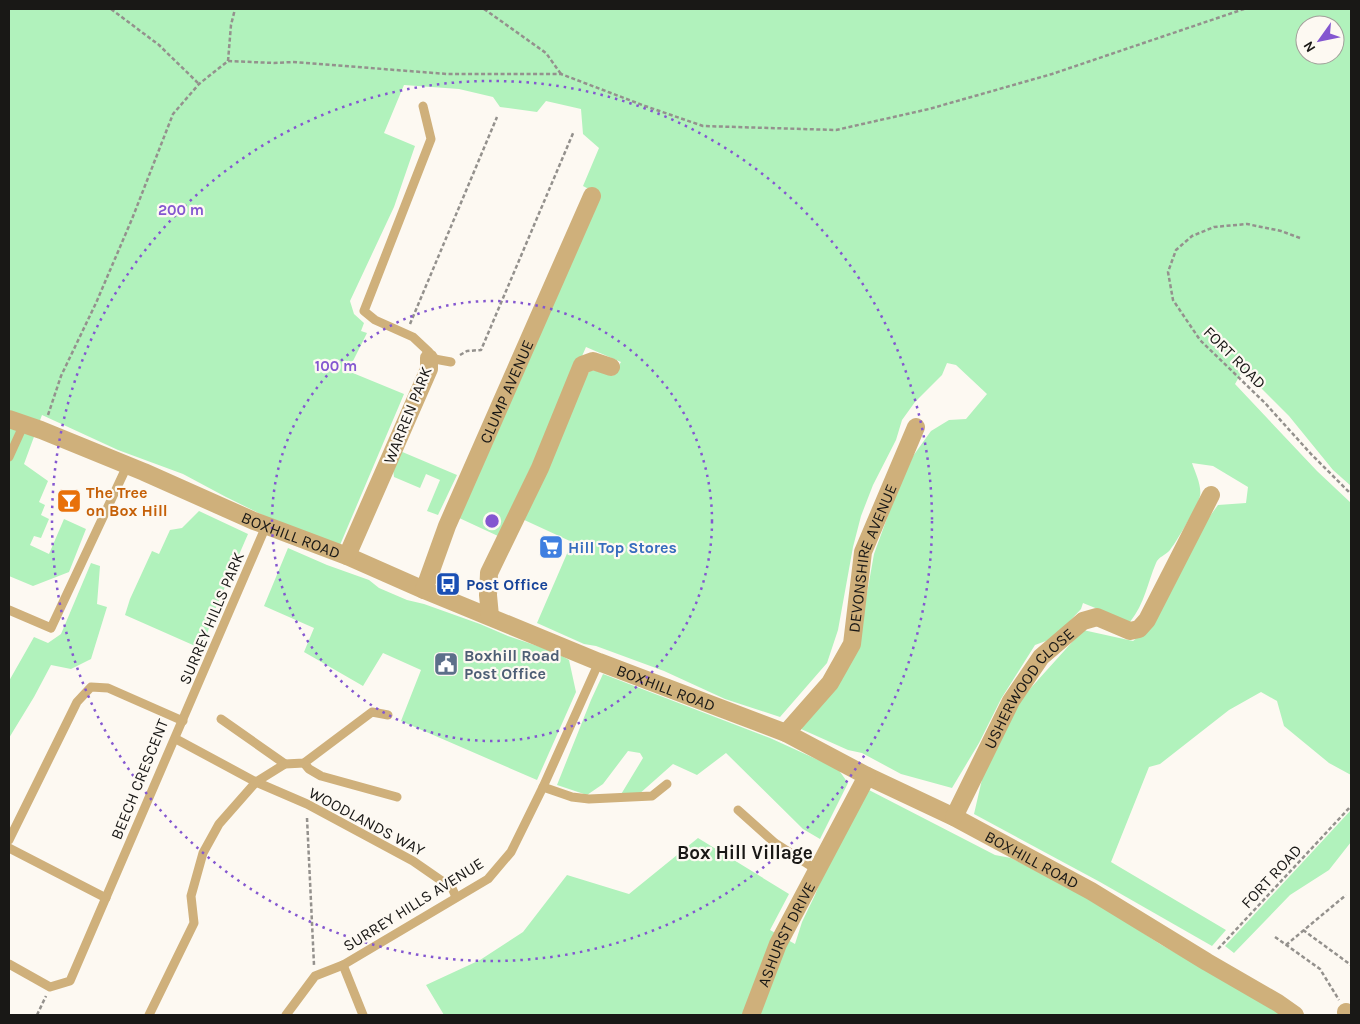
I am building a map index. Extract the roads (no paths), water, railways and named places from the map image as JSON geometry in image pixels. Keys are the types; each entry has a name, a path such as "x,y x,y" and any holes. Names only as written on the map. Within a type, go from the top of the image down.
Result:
{"street":[{"name":"CLUMP AVENUE","path":"424,590 447,526 592,196"},
{"name":"WARREN PARK","path":"347,556 429,368 429,358"},
{"path":"490,616 488,595 489,573 540,468 582,365 593,360 612,367"},
{"name":"BOXHILL ROAD","path":"16,422 41,430 266,526 347,556 599,662 786,733 867,776 954,816 1091,891 1295,1015"},
{"name":"DEVONSHIRE AVENUE","path":"786,733 830,683 852,644 862,552 916,427"},
{"name":"USHERWOOD CLOSE","path":"954,816 1011,701 1041,656 1082,621 1097,617 1130,631 1139,628 1147,620 1211,495"},
{"name":"ASHURST DRIVE","path":"751,1015 778,944 867,776"}],"lane":[{"name":"WARREN PARK","path":"423,106 431,139 364,311 375,320 412,337 429,352 429,358"},
{"path":"429,358 451,362"},
{"path":"9,456 16,422"},
{"path":"9,610 51,628 127,466"},
{"name":"SURREY HILLS PARK","path":"183,721 266,526"},
{"name":"SURREY HILLS AVENUE","path":"286,1015 315,976 343,966 488,879 511,852 543,788 599,662"},
{"name":"BEECH CRESCENT","path":"9,840 77,702 91,687 108,688 183,721 70,981 50,987 9,964"},
{"path":"149,1015 194,923 191,896 204,853 219,824 256,782 284,764 304,763 372,712 388,715"},
{"path":"221,719 284,764"},
{"name":"WOODLANDS WAY","path":"176,739 256,782 307,804 414,862 452,888 456,897"},
{"path":"304,763 309,769 320,776 398,797"},
{"path":"543,788 572,797 589,799 652,796 666,784"},
{"path":"738,810 775,843 817,870"},
{"path":"9,848 106,898"},
{"path":"343,966 363,1015"}],"place":[{"name":"The Tree on Box Hill","path":"69,501"},
{"name":"Hill Top Stores","path":"551,547"},
{"name":"Post Office","path":"448,584"},
{"name":"Boxhill Road Post Office","path":"446,664"}],"district":[{"name":"Box Hill Village","path":"745,852"}]}
